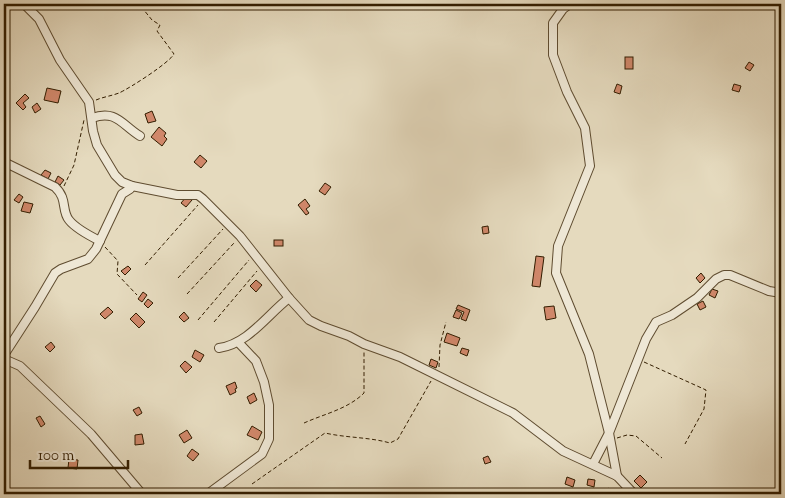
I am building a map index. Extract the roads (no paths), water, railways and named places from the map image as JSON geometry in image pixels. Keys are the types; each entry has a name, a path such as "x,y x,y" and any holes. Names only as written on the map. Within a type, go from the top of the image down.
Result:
{"street":[{"path":"24,4 39,19 60,60 89,102 88,119 97,145 105,161 122,182 132,186 178,195 198,196 203,199 240,236 289,298 310,320 364,344 394,354 513,413 564,451 617,476 634,494"},
{"path":"570,4 563,9 553,23 553,55 567,92 585,128 590,166 558,246 556,273 589,354 610,437 617,476"},
{"path":"88,119 99,115 116,118 140,136"},
{"path":"4,162 46,182 61,192 66,214 70,221 100,241"},
{"path":"132,186 130,190 122,194 100,241 88,259 60,269 55,274 4,357 20,366 91,434 142,494"},
{"path":"593,464 610,437 646,339 656,322 672,315 697,298 716,279 724,275 730,275 770,291 781,293"},
{"path":"219,348 238,342 289,298"},
{"path":"209,494 262,454 269,439 269,405 264,382 256,361 238,342"}]}
